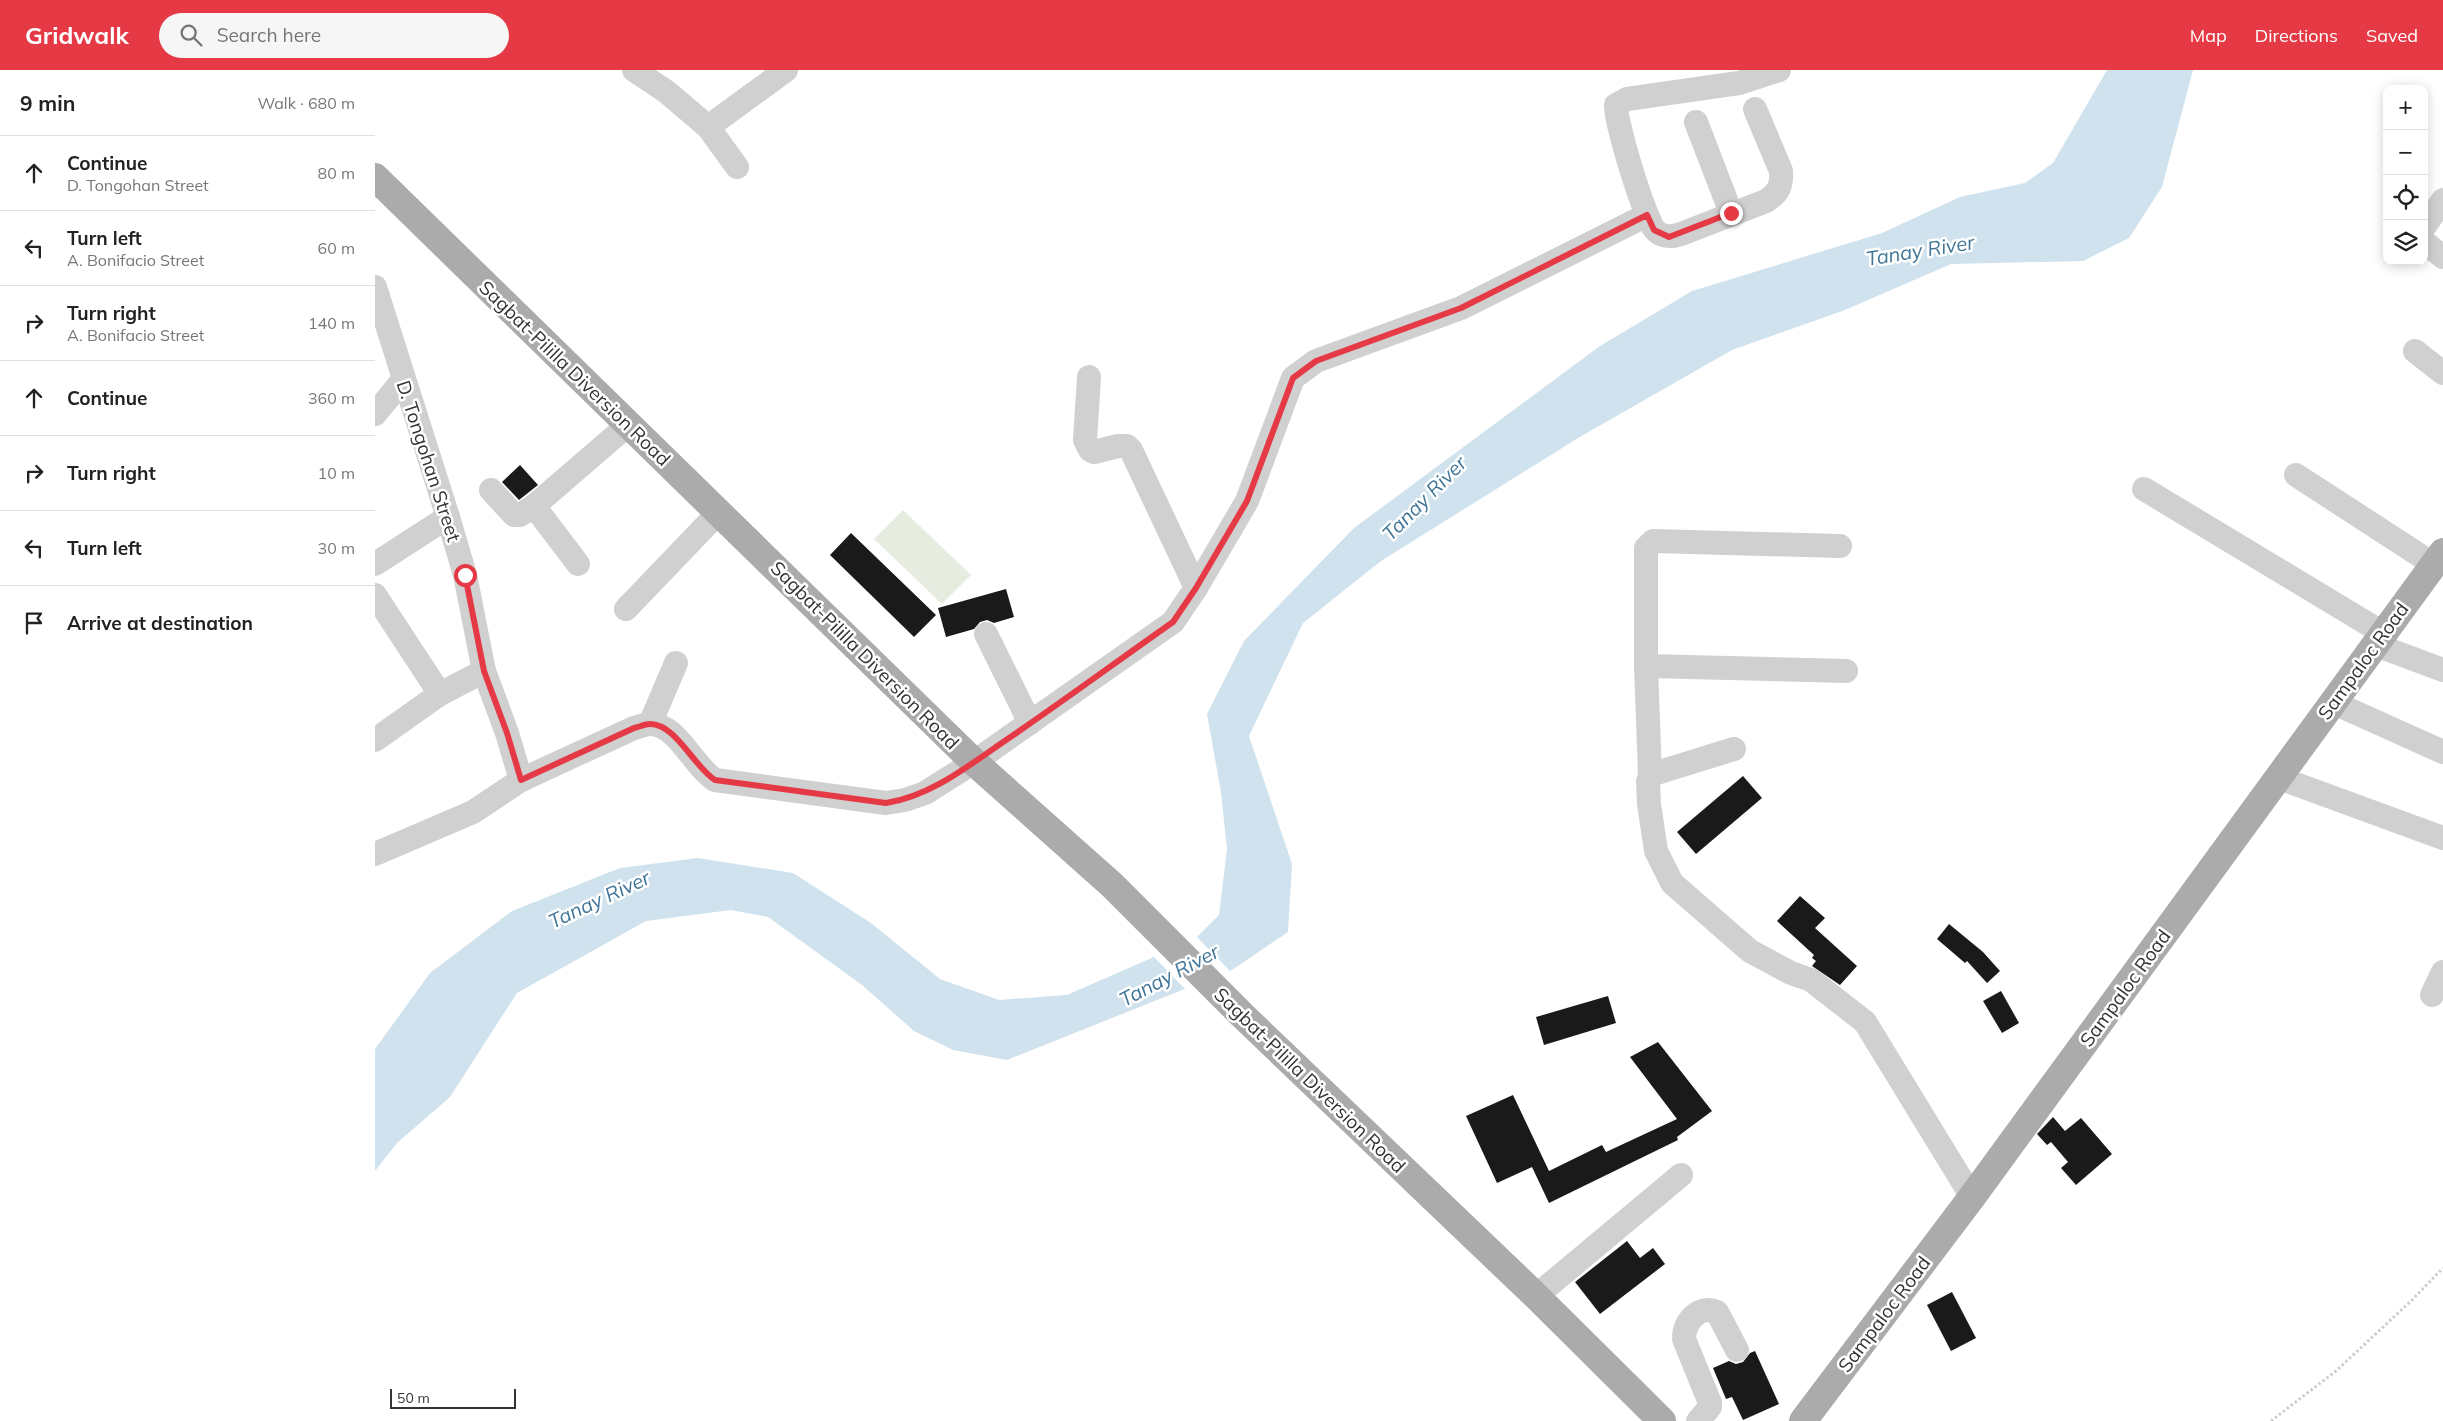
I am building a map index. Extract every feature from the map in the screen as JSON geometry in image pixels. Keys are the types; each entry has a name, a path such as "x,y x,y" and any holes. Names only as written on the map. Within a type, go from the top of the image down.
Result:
{"main road":[{"name":"Sagbat-Pililla Diversion Road","path":"375,177 521,322 629,424 974,762 1112,885 1242,1016 1536,1296 1662,1421"},
{"name":"Sampaloc Road","path":"1803,1421 1972,1197 2438,558"}],"street":[{"path":"633,70 667,92 708,127 737,167"},
{"path":"708,127 786,70"},
{"path":"1755,109 1781,171 1780,188 1775,196 1669,237 1654,230 1647,215 1618,126 1616,105 1627,99 1739,83 1779,70"},
{"path":"1695,122 1731,213"},
{"path":"2428,221 2443,200"},
{"path":"375,854 473,812 521,780 634,728 650,724 659,726 675,736 705,773 715,780 886,803 905,800 925,793 974,762 1173,622 1196,588 1247,501 1293,378 1304,368 1316,361 1461,308 1647,215"},
{"path":"2428,245 2443,257"},
{"name":"D. Tongohan Street","path":"375,287 403,380 448,516 465,575 484,671 507,733 521,780"},
{"path":"2415,351 2443,373"},
{"path":"1089,377 1085,440 1087,445 1095,452 1118,446 1127,446 1131,450 1196,588"},
{"path":"375,414 403,380"},
{"path":"491,490 514,515 520,515 534,506 629,424"},
{"path":"2296,475 2438,558"},
{"path":"2144,490 2379,639 2443,670"},
{"path":"534,506 578,564"},
{"path":"626,609 719,512"},
{"path":"375,564 448,516"},
{"path":"1840,546 1653,541 1646,548 1645,666 1650,775 1648,782 1656,852 1672,883 1750,951 1791,973 1811,980 1865,1022 1972,1197"},
{"path":"375,595 440,694"},
{"path":"986,634 1030,723"},
{"path":"650,724 676,663"},
{"path":"1645,666 1846,671"},
{"path":"375,740 440,694 484,671"},
{"path":"2332,702 2443,752"},
{"path":"1650,775 1733,748"},
{"path":"2279,778 2443,838"},
{"path":"2432,995 2443,972"},
{"path":"1536,1296 1681,1175"},
{"path":"1698,1421 1710,1407 1710,1402 1684,1339 1684,1332 1689,1322 1695,1314 1703,1310 1717,1312 1737,1350"}],"path":[{"path":"2271,1421 2336,1371 2412,1300 2443,1268"}],"shaded area":[{"path":"903,510 971,575 942,604 874,539"}],"water":[{"name":"Tanay River","path":"2107,70 2193,70 2162,187 2129,238 2083,261 1951,264 1845,310 1732,350 1578,438 1381,561 1303,623 1249,736 1292,864 1288,932 1232,970 1007,1060 953,1050 914,1031 862,985 768,917 731,910 646,921 517,993 450,1097 397,1143 375,1171 375,1049 430,973 512,911 620,868 698,858 793,873 871,923 940,979 999,1000 1067,995 1195,939 1219,915 1227,849 1221,792 1207,714 1244,641 1354,528 1600,346 1692,291 1882,233 1960,197 2025,183 2053,163"}],"pier":[{"path":"1195,935 1232,973 1187,991 1152,955"}],"building":[{"path":"520,465 538,485 519,500 502,482"},
{"path":"851,533 936,615 914,637 830,555"},
{"path":"1006,589 1014,617 994,623 987,620 980,622 974,629 946,637 938,608"},
{"path":"1743,776 1762,798 1696,854 1677,832"},
{"path":"1800,896 1825,918 1815,928 1857,966 1840,985 1812,966 1816,961 1812,958 1814,955 1777,921"},
{"path":"1949,924 1983,952 2000,971 1987,983 1967,961 1965,963 1937,939"},
{"path":"2001,991 2019,1023 2002,1033 1983,1001"},
{"path":"1608,996 1616,1023 1544,1045 1536,1017"},
{"path":"1658,1042 1712,1111 1677,1137 1678,1140 1549,1203 1532,1167 1497,1183 1466,1116 1513,1095 1549,1171 1602,1145 1606,1152 1677,1119 1630,1057"},
{"path":"2053,1117 2065,1131 2081,1118 2112,1154 2076,1185 2061,1168 2068,1162 2051,1142 2047,1145 2037,1134"},
{"path":"1627,1241 1640,1258 1653,1248 1665,1264 1600,1314 1575,1282"},
{"path":"1952,1292 1976,1338 1951,1351 1927,1305"},
{"path":"1755,1351 1779,1404 1743,1420 1732,1397 1726,1399 1713,1368 1729,1361 1736,1364 1743,1362 1750,1353"}],"route":[{"path":"465,575 484,671 507,733 521,780 634,728 650,724 659,726 675,736 705,773 715,780 886,803 905,800 925,793 974,762 1173,622 1196,588 1247,501 1293,378 1304,368 1316,361 1461,308 1647,215 1654,230 1669,237 1681,234 1731,213"}]}
